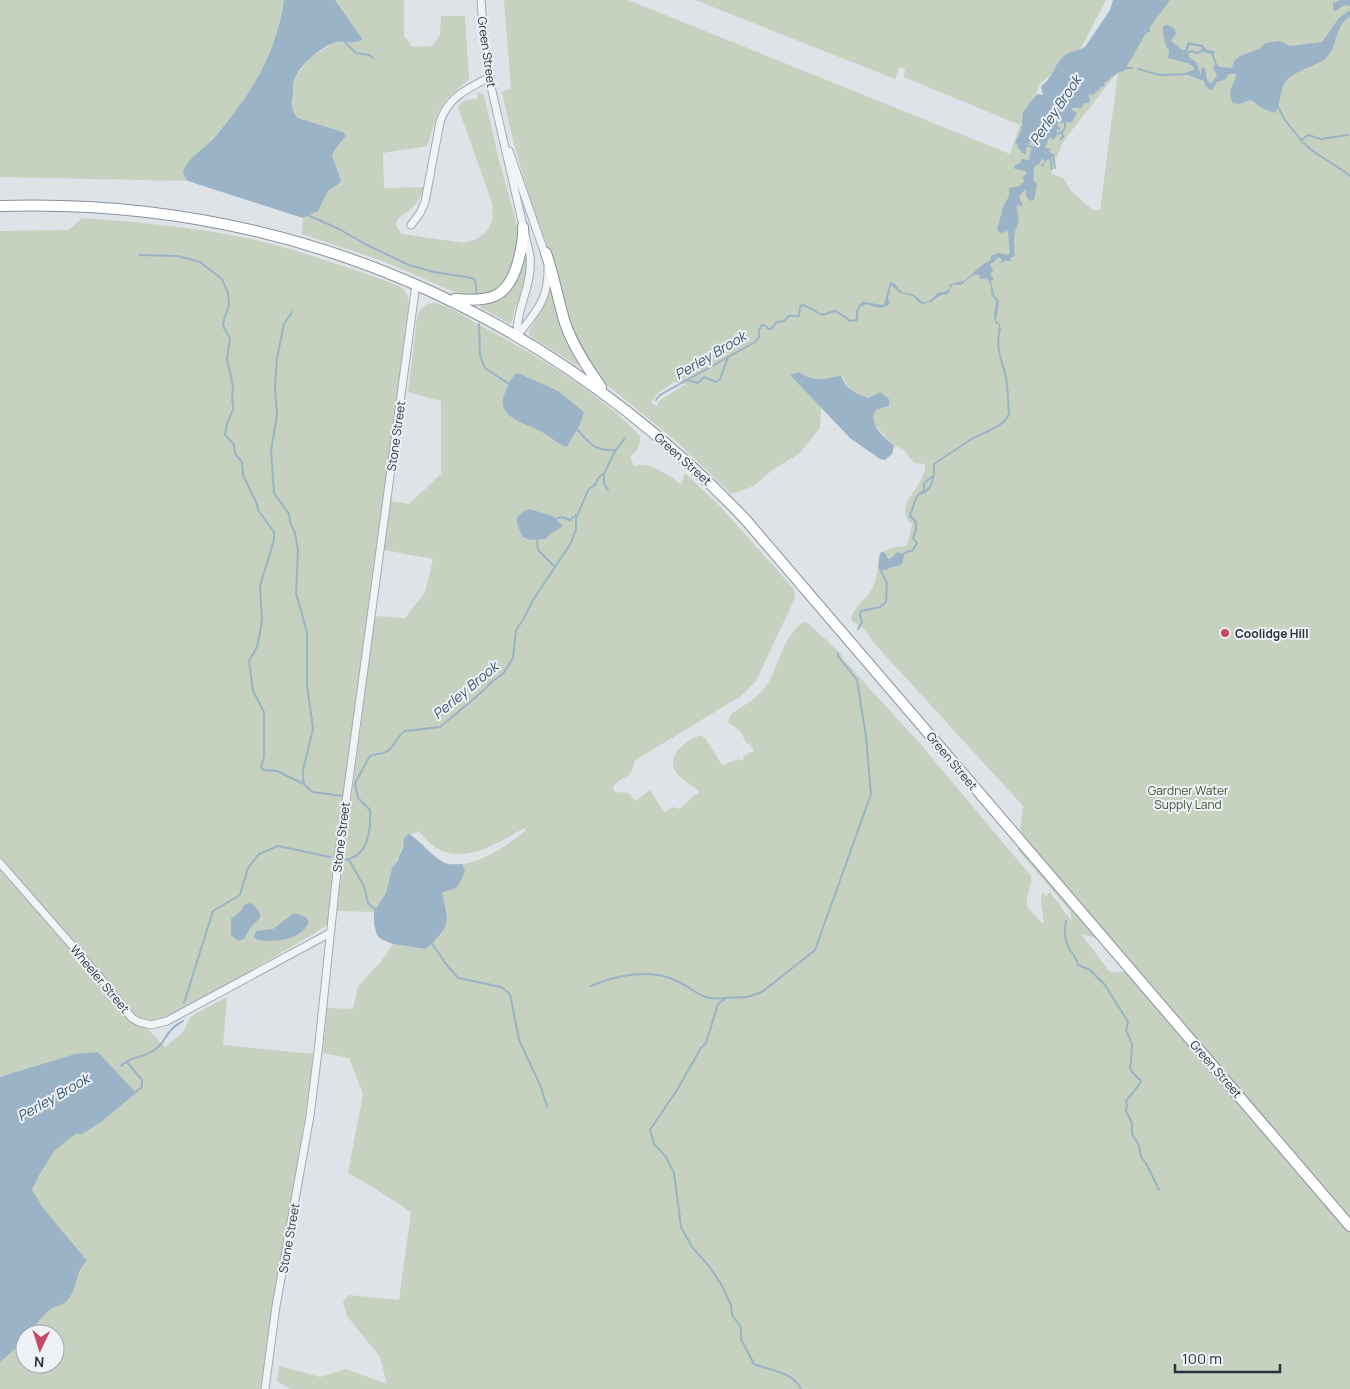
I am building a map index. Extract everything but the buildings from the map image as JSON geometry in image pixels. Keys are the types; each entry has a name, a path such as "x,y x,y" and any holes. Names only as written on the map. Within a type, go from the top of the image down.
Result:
{"highway":[{"path":"0,206 100,207 203,220 261,232 308,245 384,271 446,298 518,336"},
{"path":"446,298 483,300 502,292 511,281 517,266 522,246 523,227"},
{"path":"546,253 570,336 585,363 608,396"},
{"name":"Green Street","path":"518,336 568,367 608,396 676,452 745,519 1043,870 1350,1226"}],"street":[{"name":"Green Street","path":"481,0 483,32 490,77 529,251 530,272 527,290 518,317 518,336"},
{"path":"411,225 420,214 424,202 440,122 444,112 450,102 460,94 490,77"},
{"name":"Green Street","path":"495,103 506,142 546,253 548,271 544,295 538,310 518,336"},
{"name":"Stone Street","path":"265,1389 276,1306 310,1116 338,861 416,284"},
{"name":"Wheeler Street","path":"0,863 98,975 132,1018 145,1024 154,1025 167,1021 330,933"}],"green space":[{"path":"0,0 284,0 276,37 262,72 235,112 205,148 195,155 185,177 188,181 0,177"},
{"path":"335,0 404,0 404,36 413,47 432,46 440,35 441,16 465,16 469,79 448,98 439,110 427,146 383,153 384,188 425,187 415,205 398,218 396,224 402,234 465,243 478,238 487,231 493,219 492,203 458,107 463,101 478,98 477,92 484,95 517,225 518,240 511,271 506,280 488,295 466,297 383,261 302,234 303,218 318,211 328,191 339,185 341,181 332,155 342,142 343,132 298,118 293,112 292,98 295,77 309,59 332,43 348,43 361,37"},
{"name":"Gardner Water Supply Land","path":"504,0 628,0 1010,154 1020,125 1034,134 1040,162 1043,155 1042,144 1098,66 1116,74 1062,144 1051,173 1063,178 1072,192 1093,210 1100,210 1119,65 1166,0 1350,0 1350,1389 291,1389 277,1382 279,1366 320,1377 346,1369 387,1384 380,1357 347,1316 343,1302 349,1295 399,1300 411,1212 348,1173 363,1094 349,1058 323,1053 327,1008 353,1009 358,986 379,964 393,944 426,949 441,935 447,912 442,893 465,870 462,864 488,856 504,847 526,830 524,828 504,840 481,850 458,854 446,852 435,847 418,831 404,838 391,873 387,891 374,912 337,911 375,616 405,618 425,592 433,559 384,550 391,501 409,504 441,474 441,401 408,392 417,317 421,309 430,303 443,305 454,310 540,359 584,387 623,419 640,436 638,448 630,456 634,466 647,465 653,467 681,484 685,473 719,505 793,588 795,593 794,600 756,681 741,696 634,761 631,772 613,788 615,792 629,793 635,801 650,790 664,812 674,807 679,809 699,792 680,777 674,768 674,756 688,741 700,735 706,739 722,765 739,759 740,761 744,759 743,756 754,751 750,743 747,744 740,731 728,722 731,714 763,690 769,682 789,638 803,622 808,623 841,654 842,658 922,746 1031,876 1027,901 1028,908 1044,923 1041,902 1042,892 1046,896 1050,892 1072,922 1070,911 1018,850 1023,806 873,642 863,628 853,622 851,618 874,585 880,553 895,547 907,546 912,525 905,510 924,473 925,464 914,463 903,449 894,446 873,423 875,411 886,408 889,399 880,393 868,398 852,390 846,384 843,376 822,380 810,378 799,372 791,375 821,408 820,428 800,453 771,471 754,486 731,494 677,442 599,377 572,333 554,264 536,218 512,136 502,92 511,89","holes":["674,382 686,384 660,400 656,406 651,402 658,393","513,418 580,424 567,447","1081,934 1109,942 1134,971 1110,972"]},
{"path":"695,0 1106,0 1081,48 1041,83 1020,125 904,77 905,69 899,67 895,79"},
{"path":"82,218 181,227 221,233 261,241 300,252 397,285 406,293 408,298 408,314 329,923 165,1021 142,1023 165,1047 183,1032 191,1016 227,997 223,1045 314,1054 266,1389 0,1389 0,231 69,230"},
{"path":"524,256 527,257 525,277 510,324 480,307 481,304 488,303"},
{"path":"550,286 552,286 565,336 579,364 578,366 529,335 529,331 544,306"}],"water":[{"path":"284,0 335,0 362,40 326,46 305,63 294,80 292,107 298,118 343,132 346,136 332,155 341,181 328,191 318,211 303,218 188,181 183,171 189,161 214,138 227,122 260,74 274,40"},
{"path":"1113,0 1170,0 1150,27 1150,32 1146,33 1124,71 1111,76 1104,83 1105,86 1100,87 1093,95 1089,94 1089,103 1084,103 1082,108 1072,108 1077,113 1072,122 1058,123 1056,137 1053,140 1049,138 1045,148 1052,149 1048,151 1055,155 1047,160 1043,167 1041,165 1045,162 1042,158 1040,163 1034,167 1033,180 1037,184 1034,200 1031,201 1027,198 1025,189 1019,197 1023,206 1018,205 1016,207 1019,217 1014,235 1014,256 1010,258 1012,262 1007,260 1000,263 1002,259 998,257 990,264 993,271 990,274 994,279 991,281 994,294 999,302 996,321 1000,324 1001,332 998,336 999,324 996,324 994,318 996,301 991,294 991,286 987,278 980,279 979,274 972,276 961,285 952,285 948,294 941,295 931,302 923,304 918,302 913,296 900,293 891,285 888,299 890,303 885,307 879,308 866,304 860,307 863,302 884,305 890,282 895,284 902,292 916,296 922,302 928,302 938,293 947,291 950,288 949,285 965,280 991,260 991,256 998,253 1008,255 1010,253 1008,231 1000,233 997,230 1003,207 1009,196 1009,188 1019,186 1024,182 1023,177 1027,173 1015,169 1014,166 1020,163 1022,159 1029,160 1031,150 1035,145 1033,142 1030,142 1026,149 1026,154 1022,153 1015,142 1021,131 1023,112 1037,94 1043,95 1041,86 1048,80 1063,57 1070,52 1085,47 1110,10"},
{"path":"1341,0 1350,0 1350,6 1344,5 1336,11 1333,10 1333,3"},
{"path":"1350,10 1350,16 1341,25 1327,57 1319,63 1291,76 1284,83 1275,113 1264,109 1251,100 1239,104 1233,103 1230,93 1236,74 1229,74 1225,80 1217,82 1213,89 1210,90 1205,86 1204,81 1186,74 1194,70 1190,64 1168,58 1169,50 1165,42 1163,26 1168,25 1174,28 1176,34 1171,41 1182,50 1185,50 1188,42 1203,45 1206,50 1215,51 1213,55 1202,51 1201,47 1190,45 1187,52 1189,57 1196,62 1201,75 1201,69 1205,68 1207,80 1211,84 1217,76 1213,66 1232,68 1234,61 1240,56 1261,48 1265,43 1280,41 1290,46 1322,42 1339,18"},
{"path":"799,372 814,379 841,375 846,385 858,394 868,398 880,392 889,399 889,406 876,410 874,421 878,430 894,446 892,454 885,460 880,459 850,438 790,375"},
{"path":"518,373 558,391 584,412 580,424 567,447 540,431 517,421 506,412 503,406 503,398 511,379"},
{"path":"529,509 553,516 563,526 545,539 530,540 523,537 517,520 520,514"},
{"path":"897,552 904,554 901,565 887,570 880,570 878,568 880,553 885,553 888,559"},
{"path":"409,834 440,860 449,864 462,864 465,870 456,888 442,893 447,918 446,924 440,935 426,949 393,944 381,939 377,935 374,924 374,912 386,893 392,868 403,848 404,838"},
{"path":"250,903 260,913 260,918 251,927 244,939 238,941 231,935 231,919 241,911 244,905"},
{"path":"294,913 306,917 309,922 294,937 272,941 257,940 254,937 256,931 273,929"},
{"path":"98,1052 136,1093 101,1122 82,1134 76,1134 54,1151 38,1177 32,1190 43,1208 87,1261 80,1269 74,1290 68,1300 47,1312 37,1324 15,1324 15,1349 0,1362 0,1077 75,1054"}],"waterway":[{"path":"344,41 356,53 369,55 373,58"},
{"path":"1187,53 1206,50"},
{"path":"1212,53 1217,67"},
{"path":"1126,68 1132,68"},
{"path":"1138,69 1160,75 1189,74"},
{"path":"1277,105 1285,120 1300,139 1308,135 1321,139 1348,135"},
{"path":"1061,139 1065,123"},
{"path":"1056,134 1062,132"},
{"path":"1300,139 1310,149 1350,176"},
{"path":"1029,146 1034,148"},
{"path":"1053,157 1055,168"},
{"path":"1050,158 1052,169"},
{"path":"308,215 409,265 434,272 472,278 475,280 477,294"},
{"path":"140,255 178,256 200,262 222,279 228,293 229,305 223,323 230,338 227,359 233,386 233,409 225,435 234,445 235,454 242,462 243,475 258,510 274,532 274,540 260,586 262,619 260,633 257,647 249,661 253,691 264,712 264,757 261,767 264,770 277,771 304,784"},
{"name":"Perley Brook","path":"656,400 660,395 755,342 759,337 759,330 762,325 771,329 777,322 784,321 789,316 799,316 802,305 822,315 835,311 849,321 857,320 857,311 864,302"},
{"path":"292,312 284,324 277,358 275,388 277,415 271,451 274,493 289,514 295,533 298,550 296,593 307,632 307,685 313,729 303,770 303,778 304,784 312,792 344,796"},
{"path":"479,324 480,356 485,368 509,384"},
{"path":"902,555 912,551 917,543 913,538 916,522 910,515 918,495 931,486 934,464 970,440 1002,423 1009,414 1006,378 998,346 999,335"},
{"path":"688,380 698,383 704,377 716,382 720,379 728,357"},
{"path":"577,429 593,446 616,450"},
{"name":"Perley Brook","path":"344,860 359,854 367,841 370,810 358,798 355,783 370,756 389,750 405,731 440,727 503,674 513,658 516,630 533,600 571,543 576,529 576,518 589,489 604,474 615,451 625,438"},
{"path":"604,474 604,484 608,490"},
{"path":"921,493 924,490 924,483 932,477"},
{"path":"555,519 562,517 570,520 576,515"},
{"path":"537,539 538,550 555,567"},
{"path":"858,629 862,622 861,611 880,607 886,602 887,583 881,571 882,568"},
{"path":"801,1389 787,1375 754,1364 741,1339 741,1327 732,1315 731,1305 721,1284 709,1266 692,1247 681,1227 674,1173 666,1157 654,1144 650,1130 706,1043 718,1004 726,998 747,997 762,992 815,950 871,794 866,737 857,680 838,656 838,653"},
{"name":"Perley Brook","path":"184,1003 213,911 240,895 248,868 259,854 278,846 330,857"},
{"path":"349,860 364,886 368,903 377,911"},
{"path":"1066,921 1066,940 1078,965 1090,970 1105,985 1128,1022 1126,1030 1132,1044 1130,1067 1132,1072 1141,1081 1126,1101 1126,1111 1132,1123 1132,1134 1139,1145 1141,1157 1159,1190"},
{"path":"431,942 458,978 501,987 510,994 519,1040 541,1087 547,1107"},
{"path":"591,986 634,974 657,975 677,981 705,997 726,998"},
{"name":"Perley Brook","path":"121,1066 129,1060 157,1048 170,1031 183,1021"},
{"path":"126,1061 142,1080 142,1087 134,1093"}],"place":[{"name":"Coolidge Hill","path":"1225,633"}]}
